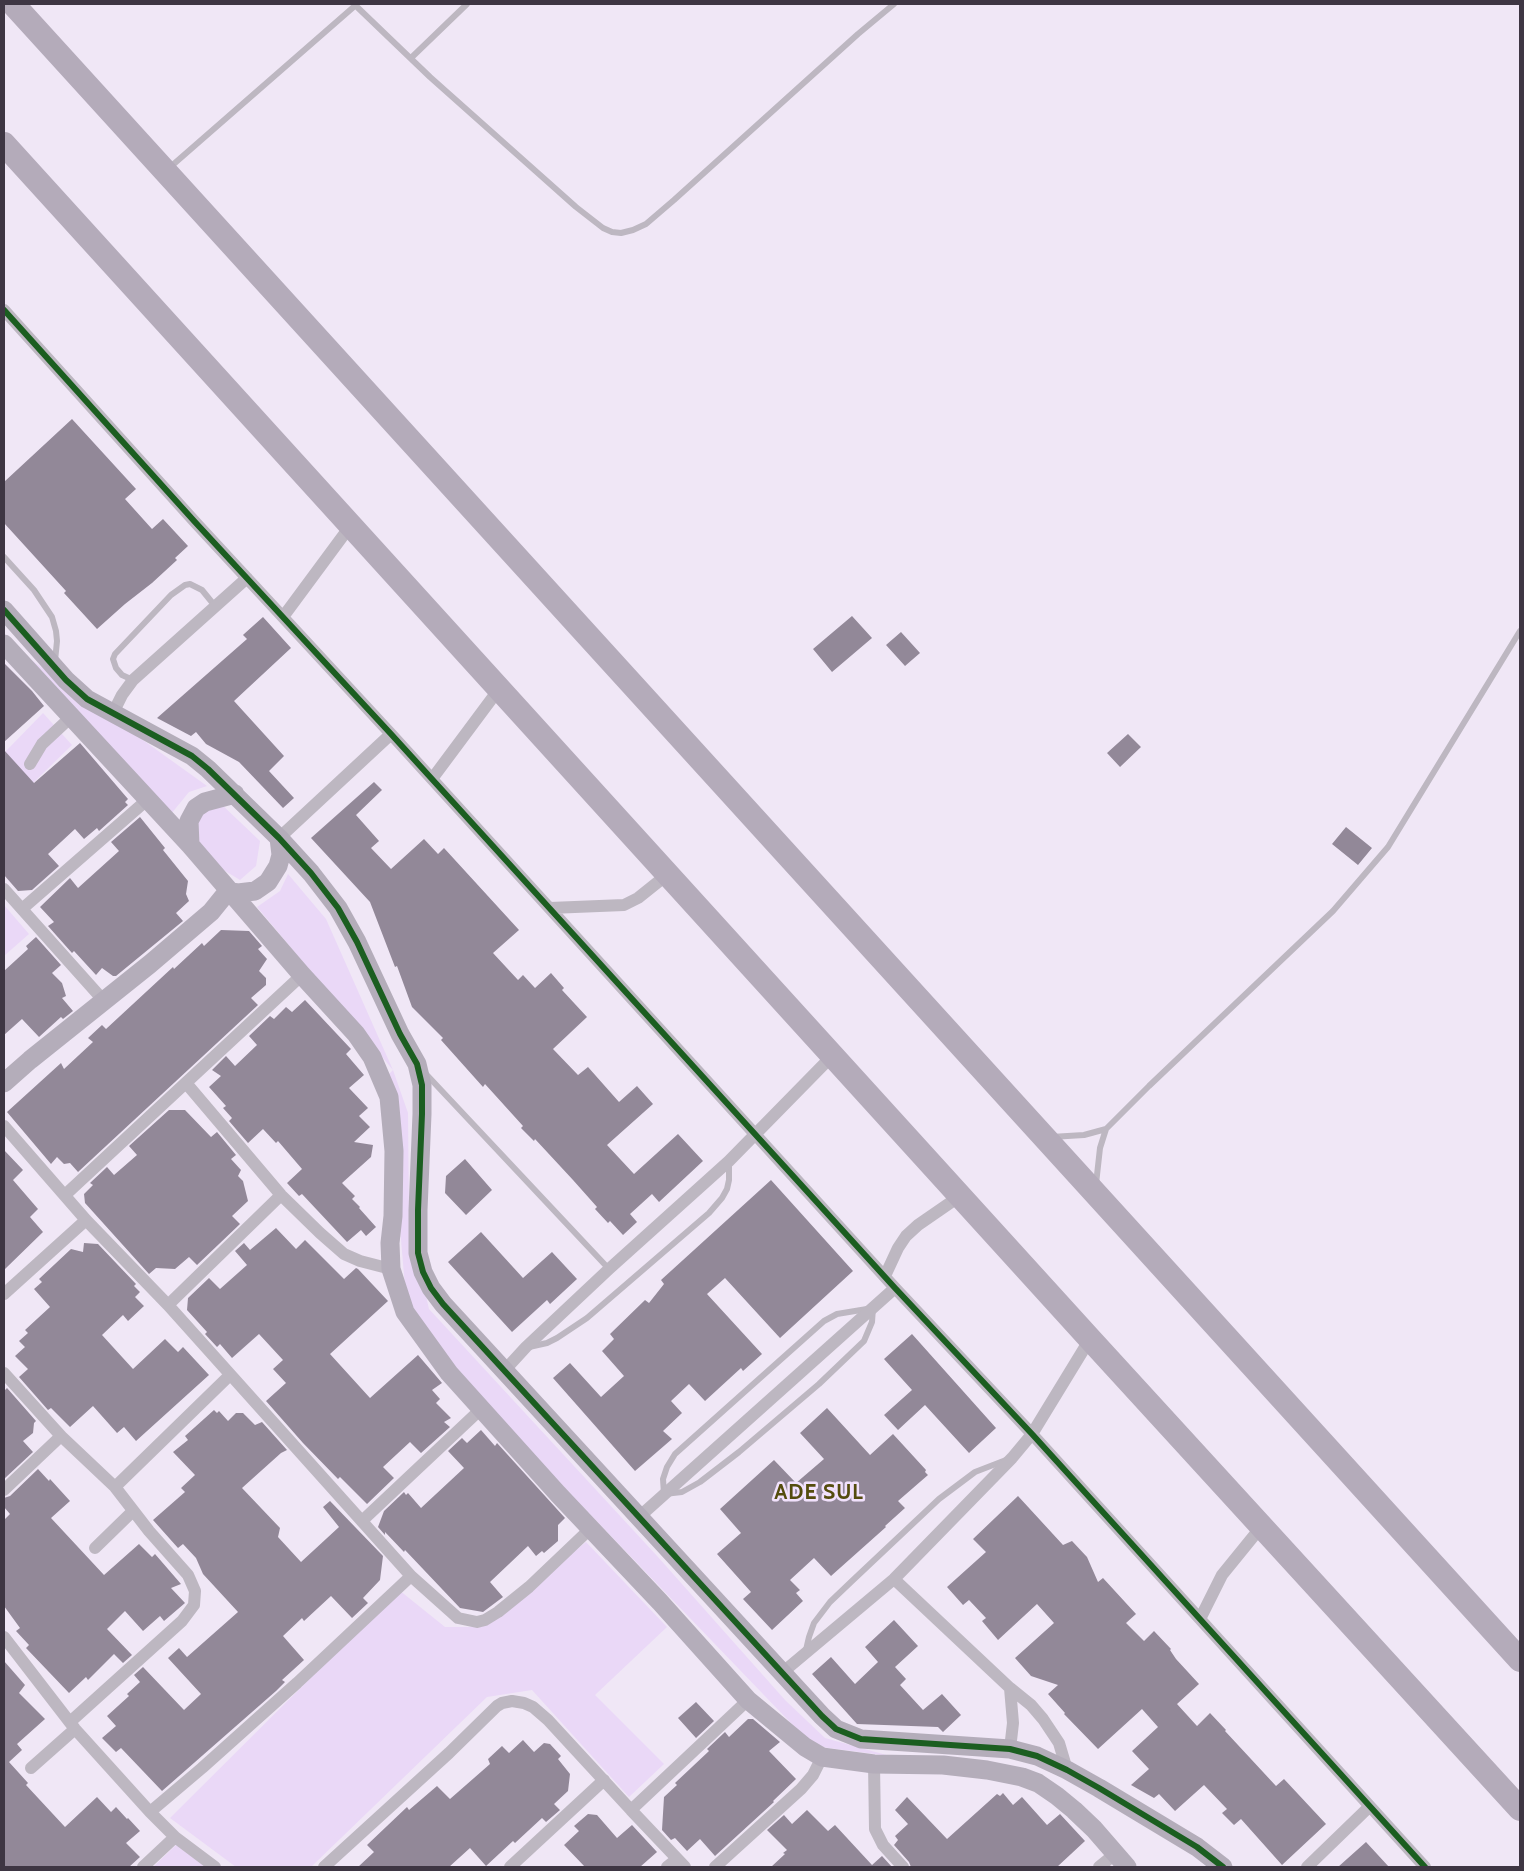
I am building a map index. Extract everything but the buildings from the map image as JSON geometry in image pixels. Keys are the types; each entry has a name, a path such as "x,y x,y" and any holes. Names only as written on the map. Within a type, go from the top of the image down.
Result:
{"highway":[{"path":"13,4 1520,1660"},
{"path":"4,144 1090,1340 1520,1809"}],"street":[{"path":"4,310 755,1135 1032,1434 1425,1867"},
{"path":"283,617 351,524"},
{"path":"113,713 122,695 133,680 247,578"},
{"path":"4,610 54,664 66,680 87,699 192,756 235,794 311,873 338,908 357,942 400,1034 417,1064 422,1084 418,1253 423,1272 443,1304 822,1716 836,1729 861,1739 1010,1748 1037,1756 1067,1770 1197,1847 1223,1867"},
{"path":"4,644 190,845 228,891 356,1034 372,1057 388,1097 394,1151 393,1216 390,1243 391,1270 405,1312 449,1373 481,1409 748,1700 806,1747 822,1757 874,1764 943,1765 987,1770 1022,1777 1038,1783 1057,1796 1094,1829 1121,1861 1100,1867"},
{"path":"432,779 498,689"},
{"path":"30,764 42,744 71,718"},
{"path":"279,838 391,734"},
{"path":"190,845 190,821 196,808 205,802 235,794"},
{"path":"22,909 147,800"},
{"path":"228,891 255,891 268,882 278,866 281,855 279,838"},
{"path":"550,908 624,904 638,898 668,874"},
{"path":"4,889 104,1001"},
{"path":"4,1083 211,912 228,891"},
{"path":"65,1194 302,975"},
{"path":"504,1371 526,1347 609,1269 729,1161 832,1056"},
{"path":"186,1083 281,1195 344,1254 391,1270"},
{"path":"4,1126 86,1220 168,1306 363,1520 411,1576 458,1618 477,1622 485,1620 498,1612 529,1587 591,1528"},
{"path":"168,1306 281,1195"},
{"path":"885,1276 898,1248 906,1236 929,1216 960,1196"},
{"path":"4,1294 86,1220"},
{"path":"638,1517 895,1288"},
{"path":"783,1672 894,1579 1012,1458 1032,1434 1090,1340"},
{"path":"4,1373 61,1436 116,1487 149,1531 188,1575 195,1591 194,1605 182,1621 31,1768"},
{"path":"116,1487 230,1376"},
{"path":"363,1520 481,1409"},
{"path":"4,1490 61,1436"},
{"path":"95,1548 134,1511"},
{"path":"1200,1619 1222,1576 1261,1527"},
{"path":"150,1812 297,1683 411,1576"},
{"path":"894,1579 1010,1688 1031,1705 1059,1743 1067,1770"},
{"path":"4,1637 73,1726 150,1812 175,1836 215,1867"},
{"path":"1010,1688 1014,1723 1010,1748"},
{"path":"631,1810 748,1700"},
{"path":"324,1867 449,1753 496,1706 512,1701 533,1707 604,1780 676,1864"},
{"path":"715,1867 801,1789 813,1774 822,1757"},
{"path":"874,1764 875,1829 882,1845 903,1867"},
{"path":"510,1867 604,1780"},
{"path":"1307,1867 1369,1807"},
{"path":"143,1867 175,1836"}],"lane":[{"path":"166,171 356,4 411,58 576,207 603,228 612,232 633,230 646,224 667,206 858,34 894,4"},
{"path":"411,58 467,4"},
{"path":"4,558 34,590 52,617 57,641 54,664"},
{"path":"133,680 122,675 116,668 113,659 115,654 171,595 185,585 190,584 202,590 215,606"},
{"path":"1095,1192 1100,1148 1106,1130 1149,1086 1333,911 1388,848 1520,631"},
{"path":"417,1064 609,1269"},
{"path":"1045,1137 1106,1130"},
{"path":"526,1347 547,1343 558,1338 587,1318 696,1226 722,1198 729,1180 729,1161"},
{"path":"873,1308 872,1322 864,1340 819,1384 739,1452 700,1482 682,1492 664,1494 665,1473 675,1454 757,1380 824,1321 837,1314 873,1308"},
{"path":"806,1651 814,1623 830,1602 939,1499 975,1472 1012,1458"}],"shaded area":[{"path":"16,649 207,786 189,792 171,814"},
{"path":"43,713 72,745 33,783 5,752"},
{"path":"219,802 260,841 256,866 240,880 212,863 194,838 197,818"},
{"path":"288,874 326,919 393,1070 257,907 280,891"},
{"path":"4,905 29,934 4,956"},
{"path":"393,1070 408,1113 409,1220 429,1309 658,1557 785,1700 825,1738 890,1756 813,1746 459,1378 407,1310 387,1076"},
{"path":"586,1542 667,1627 595,1695 664,1764 629,1797 532,1690 487,1697 311,1867 236,1867 170,1818 399,1590 445,1627 482,1627"},
{"path":"176,1845 207,1867 153,1867"}],"cycle path":[{"path":"4,310 195,522 391,734 895,1288 1032,1434 1425,1867"},
{"path":"4,610 66,680 87,699 192,756 208,769 279,838 311,873 338,908 357,942 400,1034 417,1064 422,1085 418,1253 423,1272 431,1288 443,1304 822,1716 836,1729 861,1739 1010,1749 1037,1756 1099,1788 1197,1847 1223,1867"}],"district":[{"name":"ADE SUL","path":"819,1493"}]}
